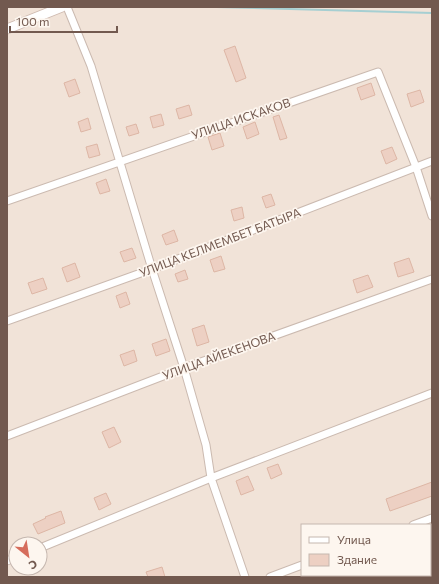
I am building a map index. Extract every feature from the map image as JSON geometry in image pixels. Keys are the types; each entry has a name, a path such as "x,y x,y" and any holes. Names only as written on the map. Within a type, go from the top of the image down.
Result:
{"main road":[{"path":"7,29 62,7"}],"street":[{"path":"67,7 91,66 152,269 184,368 206,445 212,478 245,577"},
{"name":"УЛИЦА ИСКАКОВ","path":"7,201 378,72 416,167"},
{"name":"УЛИЦА КЕЛМЕМБЕТ БАТЫРА","path":"7,321 152,269 432,161"},
{"path":"416,167 432,216"},
{"name":"УЛИЦА АЙЕКЕНОВА","path":"7,436 184,368 432,279"},
{"path":"48,545 212,478 432,393"},
{"path":"416,524 432,518"},
{"path":"270,577 301,565"}],"shaded area":[{"path":"7,7 432,7 432,577 7,577"}],"building":[{"path":"235,46 246,78 236,82 224,50"},
{"path":"75,79 80,93 69,97 64,83"},
{"path":"371,83 375,95 361,100 357,88"},
{"path":"420,90 424,102 411,107 407,94"},
{"path":"189,105 192,115 179,119 176,109"},
{"path":"161,114 164,125 153,128 150,117"},
{"path":"279,115 287,138 280,140 273,117"},
{"path":"88,118 91,129 81,132 78,122"},
{"path":"255,122 259,134 247,139 243,127"},
{"path":"136,124 139,133 129,136 126,127"},
{"path":"220,133 224,146 212,150 208,137"},
{"path":"97,144 100,155 89,158 86,147"},
{"path":"392,147 397,159 386,164 381,151"},
{"path":"106,179 110,191 100,194 96,183"},
{"path":"271,194 275,205 266,208 262,197"},
{"path":"242,207 244,218 234,221 231,210"},
{"path":"174,230 178,241 166,245 162,235"},
{"path":"132,248 136,258 124,262 120,252"},
{"path":"221,256 225,269 214,272 210,260"},
{"path":"409,258 414,272 398,277 394,263"},
{"path":"75,263 80,277 67,282 62,268"},
{"path":"185,270 188,279 178,282 175,274"},
{"path":"368,275 373,287 357,293 353,280"},
{"path":"43,278 47,289 32,294 28,283"},
{"path":"126,292 130,304 120,308 116,296"},
{"path":"204,325 209,342 197,346 192,329"},
{"path":"166,339 170,351 156,356 152,344"},
{"path":"134,350 137,361 124,366 120,355"},
{"path":"114,427 121,442 109,448 102,432"},
{"path":"278,464 282,474 271,479 267,468"},
{"path":"248,476 254,490 241,495 236,481"},
{"path":"432,482 432,496 390,511 386,499"},
{"path":"106,493 111,504 99,510 94,498"},
{"path":"61,511 65,523 38,534 33,524 46,518 45,517"},
{"path":"162,567 165,577 148,577 146,572"}],"waterway":[{"path":"216,7 432,13"}]}
